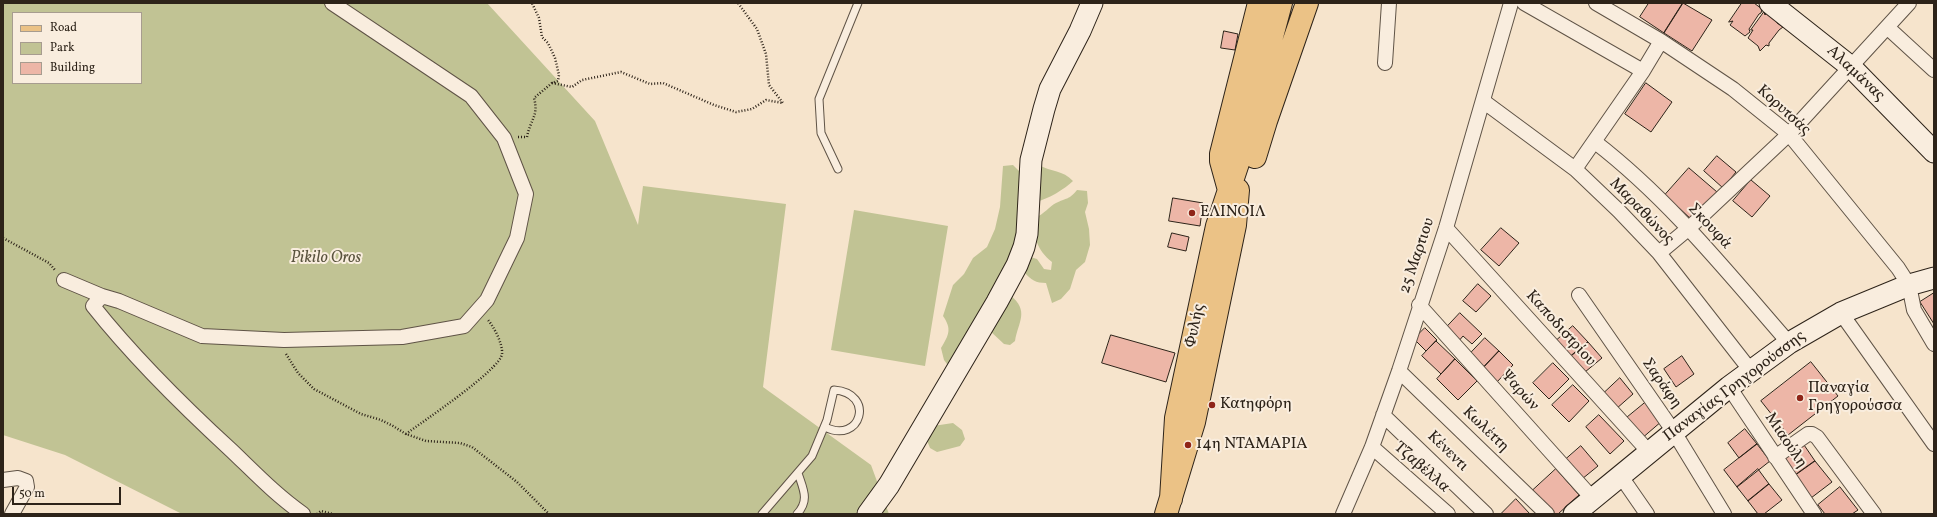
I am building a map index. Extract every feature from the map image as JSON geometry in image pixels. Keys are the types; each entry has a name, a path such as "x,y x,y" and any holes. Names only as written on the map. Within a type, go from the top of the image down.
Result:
{"main road":[{"path":"1229,190 1221,161 1221,154 1259,3"},
{"name":"Φυλής","path":"1168,506 1176,418 1218,226 1240,157 1281,3"},
{"path":"1235,225 1266,121 1307,3"},
{"name":"Φυλής","path":"1168,506 1194,422 1235,225 1240,157"}],"street":[{"path":"64,280 102,296 119,301 202,336 284,340 402,337 464,326 487,300 517,238 526,194 504,138 471,96 332,3"},
{"path":"868,514 889,485 998,302 1021,257 1027,234 1031,160 1044,109 1050,89 1080,31 1092,3"},
{"path":"1385,63 1389,3"},
{"name":"25 Μαρτιου","path":"1343,514 1372,447 1399,371 1419,305 1446,228 1511,3"},
{"path":"1524,3 1643,71"},
{"name":"Κορυτσάς","path":"1596,3 1661,41 1733,89 1788,134 1898,268 1909,285"},
{"name":"Αλαμάνας","path":"1770,3 1851,67 1934,152"},
{"path":"1659,253 1688,228 1788,134 1909,3"},
{"path":"1887,27 1934,70"},
{"path":"1575,169 1643,71 1661,41"},
{"name":"Μαραθώνος","path":"1483,101 1575,169 1659,253 1751,371"},
{"name":"Σκουφά","path":"1594,142 1615,158 1688,228 1789,343"},
{"name":"Καποδιστρίου","path":"1446,228 1649,452"},
{"name":"Παναγίας Γρηγορούσσης","path":"1574,514 1729,387 1789,343 1841,313 1909,285 1934,278"},
{"path":"1909,285 1914,310 1934,344"},
{"name":"Σαράφη","path":"1579,295 1674,432 1724,514"},
{"path":"102,296 93,306 133,353 158,380 219,440 287,503 303,514"},
{"name":"Ψαρών","path":"1419,305 1593,498"},
{"path":"1841,313 1934,444"},
{"name":"Κωλέττη","path":"1399,371 1547,514"},
{"name":"Μιαούλη","path":"1729,387 1814,514"},
{"name":"Κένεντι","path":"1383,415 1486,514"},
{"path":"1775,457 1808,434 1812,434 1817,438 1874,514"},
{"name":"Τζαβέλλα","path":"1372,447 1448,514"},
{"path":"1620,475 1647,514"},
{"path":"3,480 18,478 26,481 27,487 12,514"}],"lane":[{"path":"838,169 821,132 819,99 858,3"},
{"path":"762,514 812,456 825,427 834,390 843,391 854,397 859,408 858,420 854,425 850,429 838,432 825,427"},
{"path":"797,514 803,507 805,496 798,473"}],"path":[{"path":"504,138 527,137 529,126 536,116 534,98 552,83 558,81 560,75 555,58 548,43 542,36 539,18 532,3"},
{"path":"552,83 572,87 582,80 621,72 650,84 663,83 714,105 736,112 752,109 766,100 783,103 769,85 766,54 757,30 738,3"},
{"path":"3,238 50,263 64,280"},
{"path":"406,434 475,383 498,362 502,354 496,335 490,321 479,310"},
{"path":"284,340 286,354 298,373 314,389 361,414 393,426 406,434 426,441 460,443 472,447 517,482 549,514"},
{"path":"317,514 321,511 333,514"}],"green space":[{"name":"Pikilo Oros","path":"3,3 487,3 595,121 638,225 643,186 786,204 763,387 871,465 889,514 182,514 65,455 3,435"},
{"path":"1013,165 1021,173 1017,251 950,368 944,360 941,348 948,336 948,325 943,316 953,285 964,274 973,258 987,247 995,229 1000,207 1003,166"},
{"path":"1039,165 1061,173 1073,181 1046,199 1036,202"},
{"path":"1077,190 1087,191 1088,203 1085,212 1089,229 1090,245 1085,262 1076,270 1070,289 1061,299 1052,303 1046,283 1034,280 1024,272 1027,256 1037,259 1044,269 1051,270 1052,262 1043,253 1037,243 1035,218 1054,204 1069,197"},
{"path":"854,210 948,226 925,366 831,350"},
{"path":"1010,295 1020,306 1021,317 1015,341 1010,345 1004,344 989,330"},
{"path":"953,423 962,430 965,439 960,446 937,452 930,448 926,438 933,426"}],"building":[{"path":"1649,3 1683,3 1664,33 1640,17"},
{"path":"1683,3 1712,20 1692,51 1664,33"},
{"path":"1742,3 1754,3 1762,9 1761,13 1749,29 1750,32 1745,36 1730,25 1733,21 1729,22"},
{"path":"1764,12 1765,15 1767,12 1783,27 1769,43 1769,46 1766,45 1760,51 1758,46 1748,38 1753,30 1751,30"},
{"path":"1224,31 1238,34 1235,50 1221,48"},
{"path":"1646,83 1672,102 1651,132 1625,114"},
{"path":"1717,156 1736,172 1723,188 1704,171"},
{"path":"1689,168 1717,192 1692,220 1665,195"},
{"path":"1751,180 1770,196 1752,217 1733,201"},
{"path":"1173,198 1203,203 1200,226 1169,221"},
{"path":"1501,228 1519,243 1499,266 1481,250"},
{"path":"1172,233 1189,237 1186,251 1168,247"},
{"path":"1478,284 1491,296 1476,312 1463,301"},
{"path":"1934,293 1934,324 1920,302"},
{"path":"1460,313 1482,334 1472,344 1463,336 1458,342 1445,329"},
{"path":"1573,326 1588,342 1571,356 1557,340"},
{"path":"1425,328 1437,340 1426,351 1414,339"},
{"path":"1111,335 1175,353 1166,382 1102,363"},
{"path":"1485,338 1499,351 1482,369 1468,356"},
{"path":"1436,341 1455,359 1441,374 1422,356"},
{"path":"1588,342 1602,358 1585,372 1571,356"},
{"path":"1499,351 1513,365 1496,383 1482,369"},
{"path":"1682,356 1694,374 1676,387 1664,369"},
{"path":"1455,359 1477,381 1458,400 1437,379"},
{"name":"Παναγία Γρηγορούσσα","path":"1811,362 1838,396 1788,435 1761,401"},
{"path":"1553,363 1569,379 1549,399 1533,383"},
{"path":"1620,378 1633,394 1616,409 1603,394"},
{"path":"1573,385 1589,401 1569,422 1552,405"},
{"path":"1646,402 1662,421 1641,439 1624,420"},
{"path":"1599,415 1624,441 1610,454 1586,427"},
{"path":"1745,429 1757,444 1739,458 1728,443"},
{"path":"1802,442 1815,461 1794,476 1781,458"},
{"path":"1757,444 1770,461 1737,487 1724,470"},
{"path":"1581,446 1598,466 1582,479 1565,460"},
{"path":"1815,461 1832,482 1811,498 1794,476"},
{"path":"1556,469 1579,495 1558,514 1550,514 1531,492"},
{"path":"1758,469 1769,484 1748,501 1737,487"},
{"path":"1769,484 1782,500 1764,514 1758,514 1748,501"},
{"path":"1840,487 1858,510 1852,514 1825,514 1818,505"},
{"path":"1516,499 1530,514 1501,514"}],"place":[{"name":"ΕΛΙΝΟΙΛ","path":"1192,213"},
{"name":"Παναγία Γρηγορούσσα","path":"1800,398"},
{"name":"Κατηφόρη","path":"1212,405"},
{"name":"14η ΝΤΑΜΑΡΙΑ","path":"1188,445"}]}
